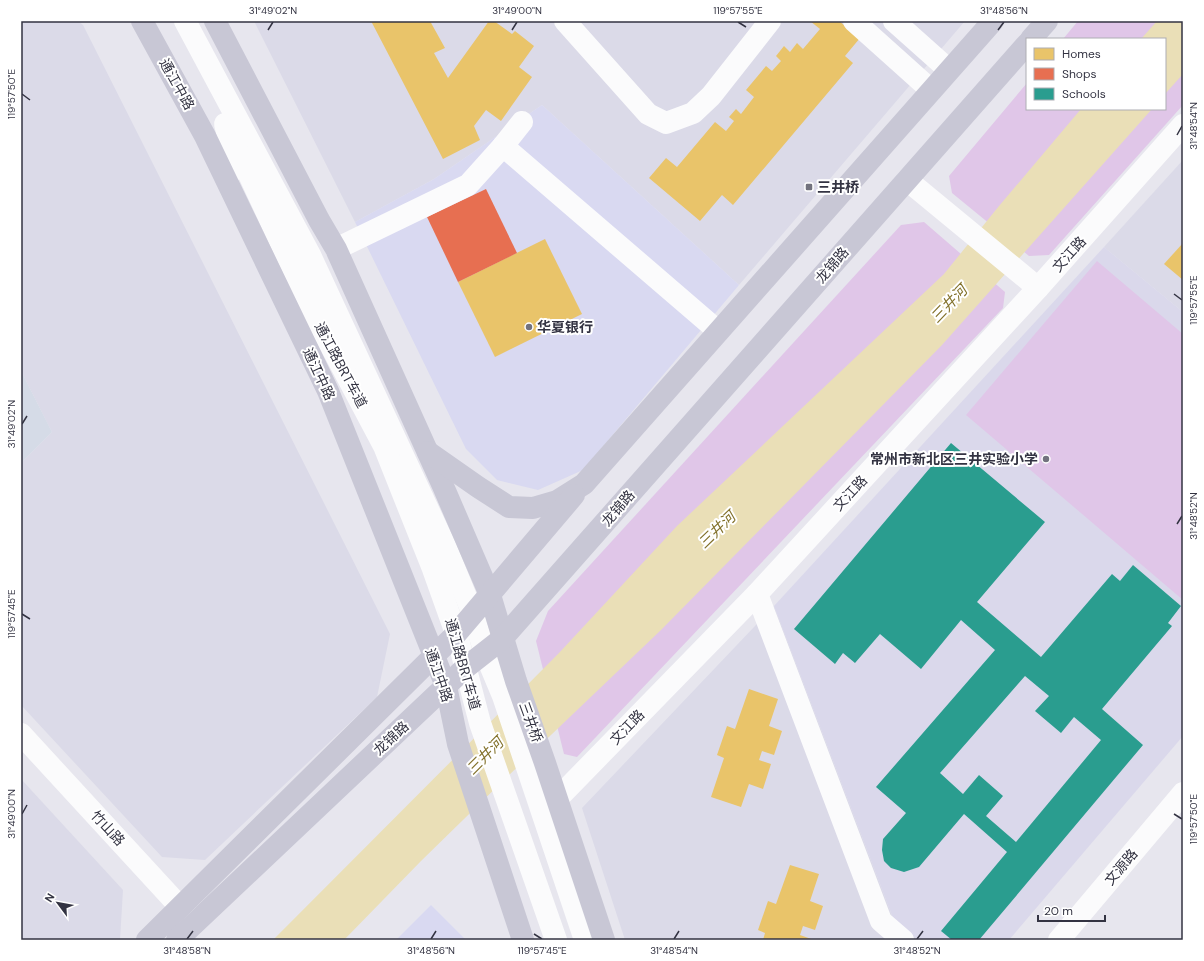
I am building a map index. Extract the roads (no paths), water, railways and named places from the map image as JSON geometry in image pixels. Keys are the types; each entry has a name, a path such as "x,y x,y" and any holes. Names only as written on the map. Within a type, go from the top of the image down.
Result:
{"main road":[{"name":"通江中路","path":"142,21 205,136 328,391 433,657 446,686 458,744 523,940"},
{"path":"215,21 319,220 336,249 443,486 490,595 502,639 510,688"},
{"name":"龙锦路","path":"177,940 188,915 456,634 584,484 718,331 993,21"},
{"path":"1032,38 1047,21"},
{"name":"龙锦路","path":"147,940 188,915 465,668 502,639 1026,45"},
{"path":"427,451 478,487 509,506 533,508 557,501 584,484"},
{"name":"三井桥","path":"510,688 537,768"},
{"path":"537,768 557,799 604,940"}],"street":[{"name":"通江路BRT车道","path":"169,21 225,124 314,314 384,446 433,569 456,634 480,723 556,940"},
{"name":"通江路BRT车道","path":"185,21 310,255 446,548 473,614 485,652 510,688"},
{"path":"565,21 648,114 666,123 693,113 712,96 770,21"},
{"path":"854,21 931,90"},
{"path":"894,21 949,70"},
{"path":"336,249 468,185 522,122"},
{"path":"225,124 254,236"},
{"name":"文江路","path":"557,799 757,594 1038,288 1183,125"},
{"path":"503,146 718,331"},
{"path":"907,180 1038,288"},
{"path":"278,195 358,298"},
{"path":"757,594 881,921 903,940"},
{"name":"竹山路","path":"21,734 188,915"},
{"path":"537,768 585,940"},
{"name":"文源路","path":"1059,940 1183,794"}],"water":[{"path":"1157,21 1183,21 1183,74 1166,93 1166,38 1142,38"},
{"name":"三井河","path":"1080,110 1151,110 942,345 661,630 421,861 344,940 273,940 559,653 677,526 944,274"}],"place":[{"name":"三井桥","path":"809,187"},
{"name":"华夏银行","path":"529,327"},
{"name":"常州市新北区三井实验小学","path":"1046,459"}]}
